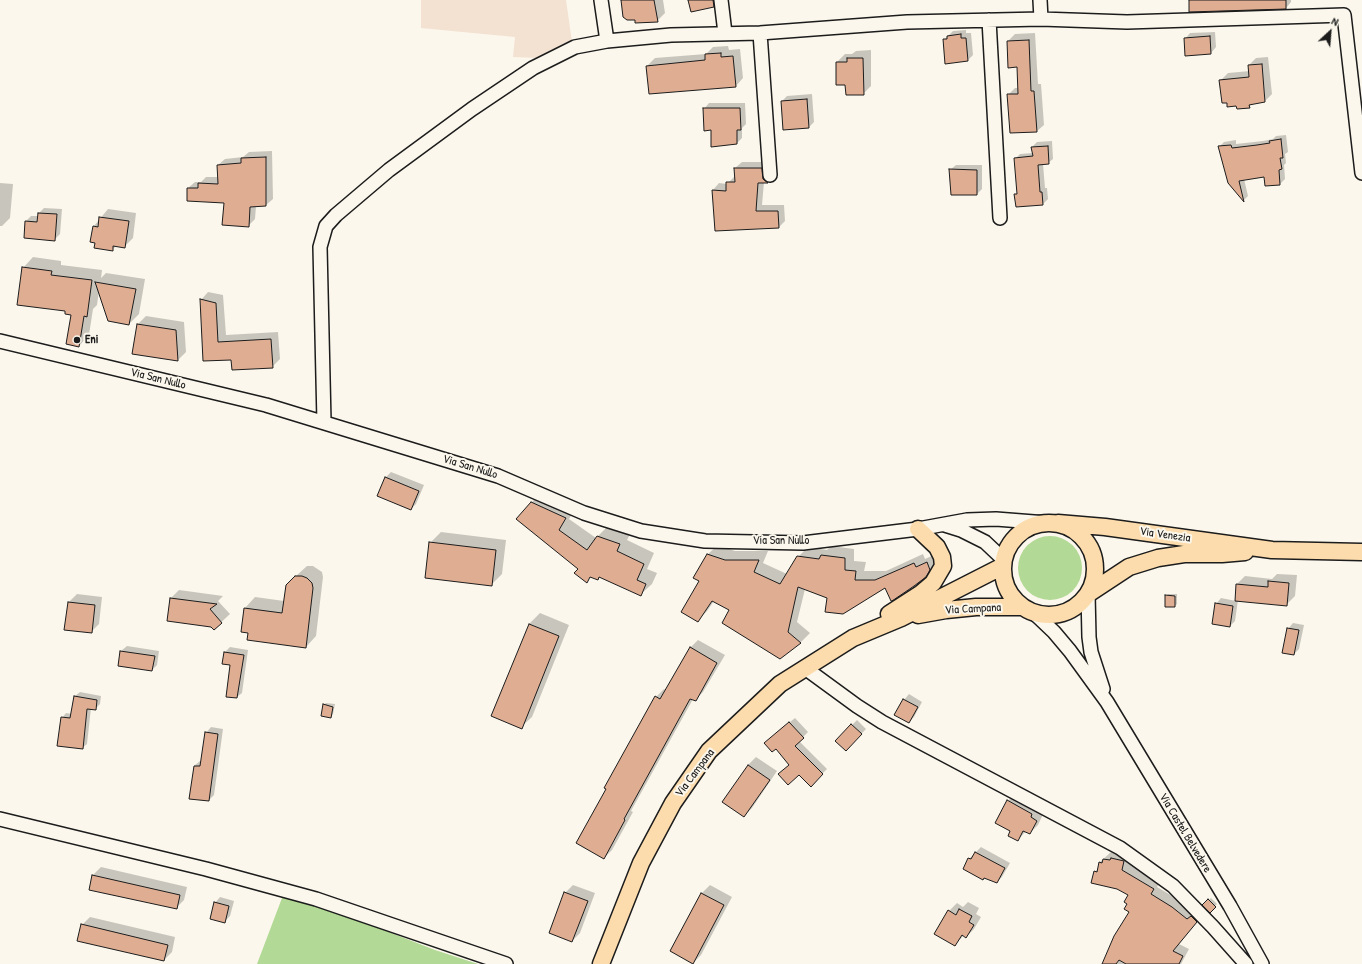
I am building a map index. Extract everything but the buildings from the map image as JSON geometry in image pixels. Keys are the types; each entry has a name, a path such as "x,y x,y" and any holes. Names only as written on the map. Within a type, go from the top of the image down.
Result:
{"main road":[{"path":"1003,563 1008,548 1014,538 1024,530 1035,525 1052,523"},
{"name":"Via Venezia","path":"1052,523 1105,527 1272,550"},
{"name":"Via Campana","path":"901,618 946,610 976,607 1028,610 1049,616 1064,613 1078,606 1088,594 1094,582 1096,570 1094,557 1089,545 1080,535 1070,528 1052,523"},
{"path":"853,638 920,594 933,583 943,566 942,557 937,547 918,528"},
{"name":"Via Venezia","path":"1088,594 1129,567 1158,558 1184,554 1222,554 1272,550 1362,552"},
{"name":"Via Campana","path":"1003,563 1002,573 1005,586 1012,597 1028,610"},
{"name":"Via Campana","path":"601,964 641,863 673,803 709,751 780,684 853,638 901,618 1003,563"}],"street":[{"path":"601,0 607,41"},
{"path":"721,0 725,33"},
{"path":"1040,0 1041,19"},
{"path":"324,422 320,247 326,226 336,215 388,170 472,109 533,68 575,47 607,41 671,35 760,32 907,22 1041,19 1127,22 1344,15 1362,173"},
{"path":"989,20 1000,218"},
{"path":"760,32 770,175"},
{"name":"Via San Nullo","path":"0,341 266,405 324,422 498,476 584,513 641,531 705,541 803,542 943,525 967,520 996,519 1052,523"},
{"name":"Via San Nullo","path":"943,525 962,530 985,542 1003,563"},
{"path":"1088,594 1089,637 1091,652 1107,702"},
{"path":"1028,610 1054,632 1107,702"},
{"path":"806,668 857,706 882,722 1120,848 1173,886 1246,964"},
{"name":"Via Castel Belvedere","path":"1107,702 1230,906 1262,964"},
{"path":"0,819 206,869 316,899 506,964"}],"shaded area":[{"path":"421,0 566,0 572,42 540,58 513,57 515,37 421,28"}],"green space":[{"path":"1044,536 1056,536 1073,545 1080,556 1082,568 1080,580 1073,591 1056,600 1044,600 1032,595 1023,586 1018,574 1018,562 1023,550 1032,541"},
{"path":"287,897 478,964 257,964 282,898"}],"place":[{"name":"Eni","path":"77,340"}]}
